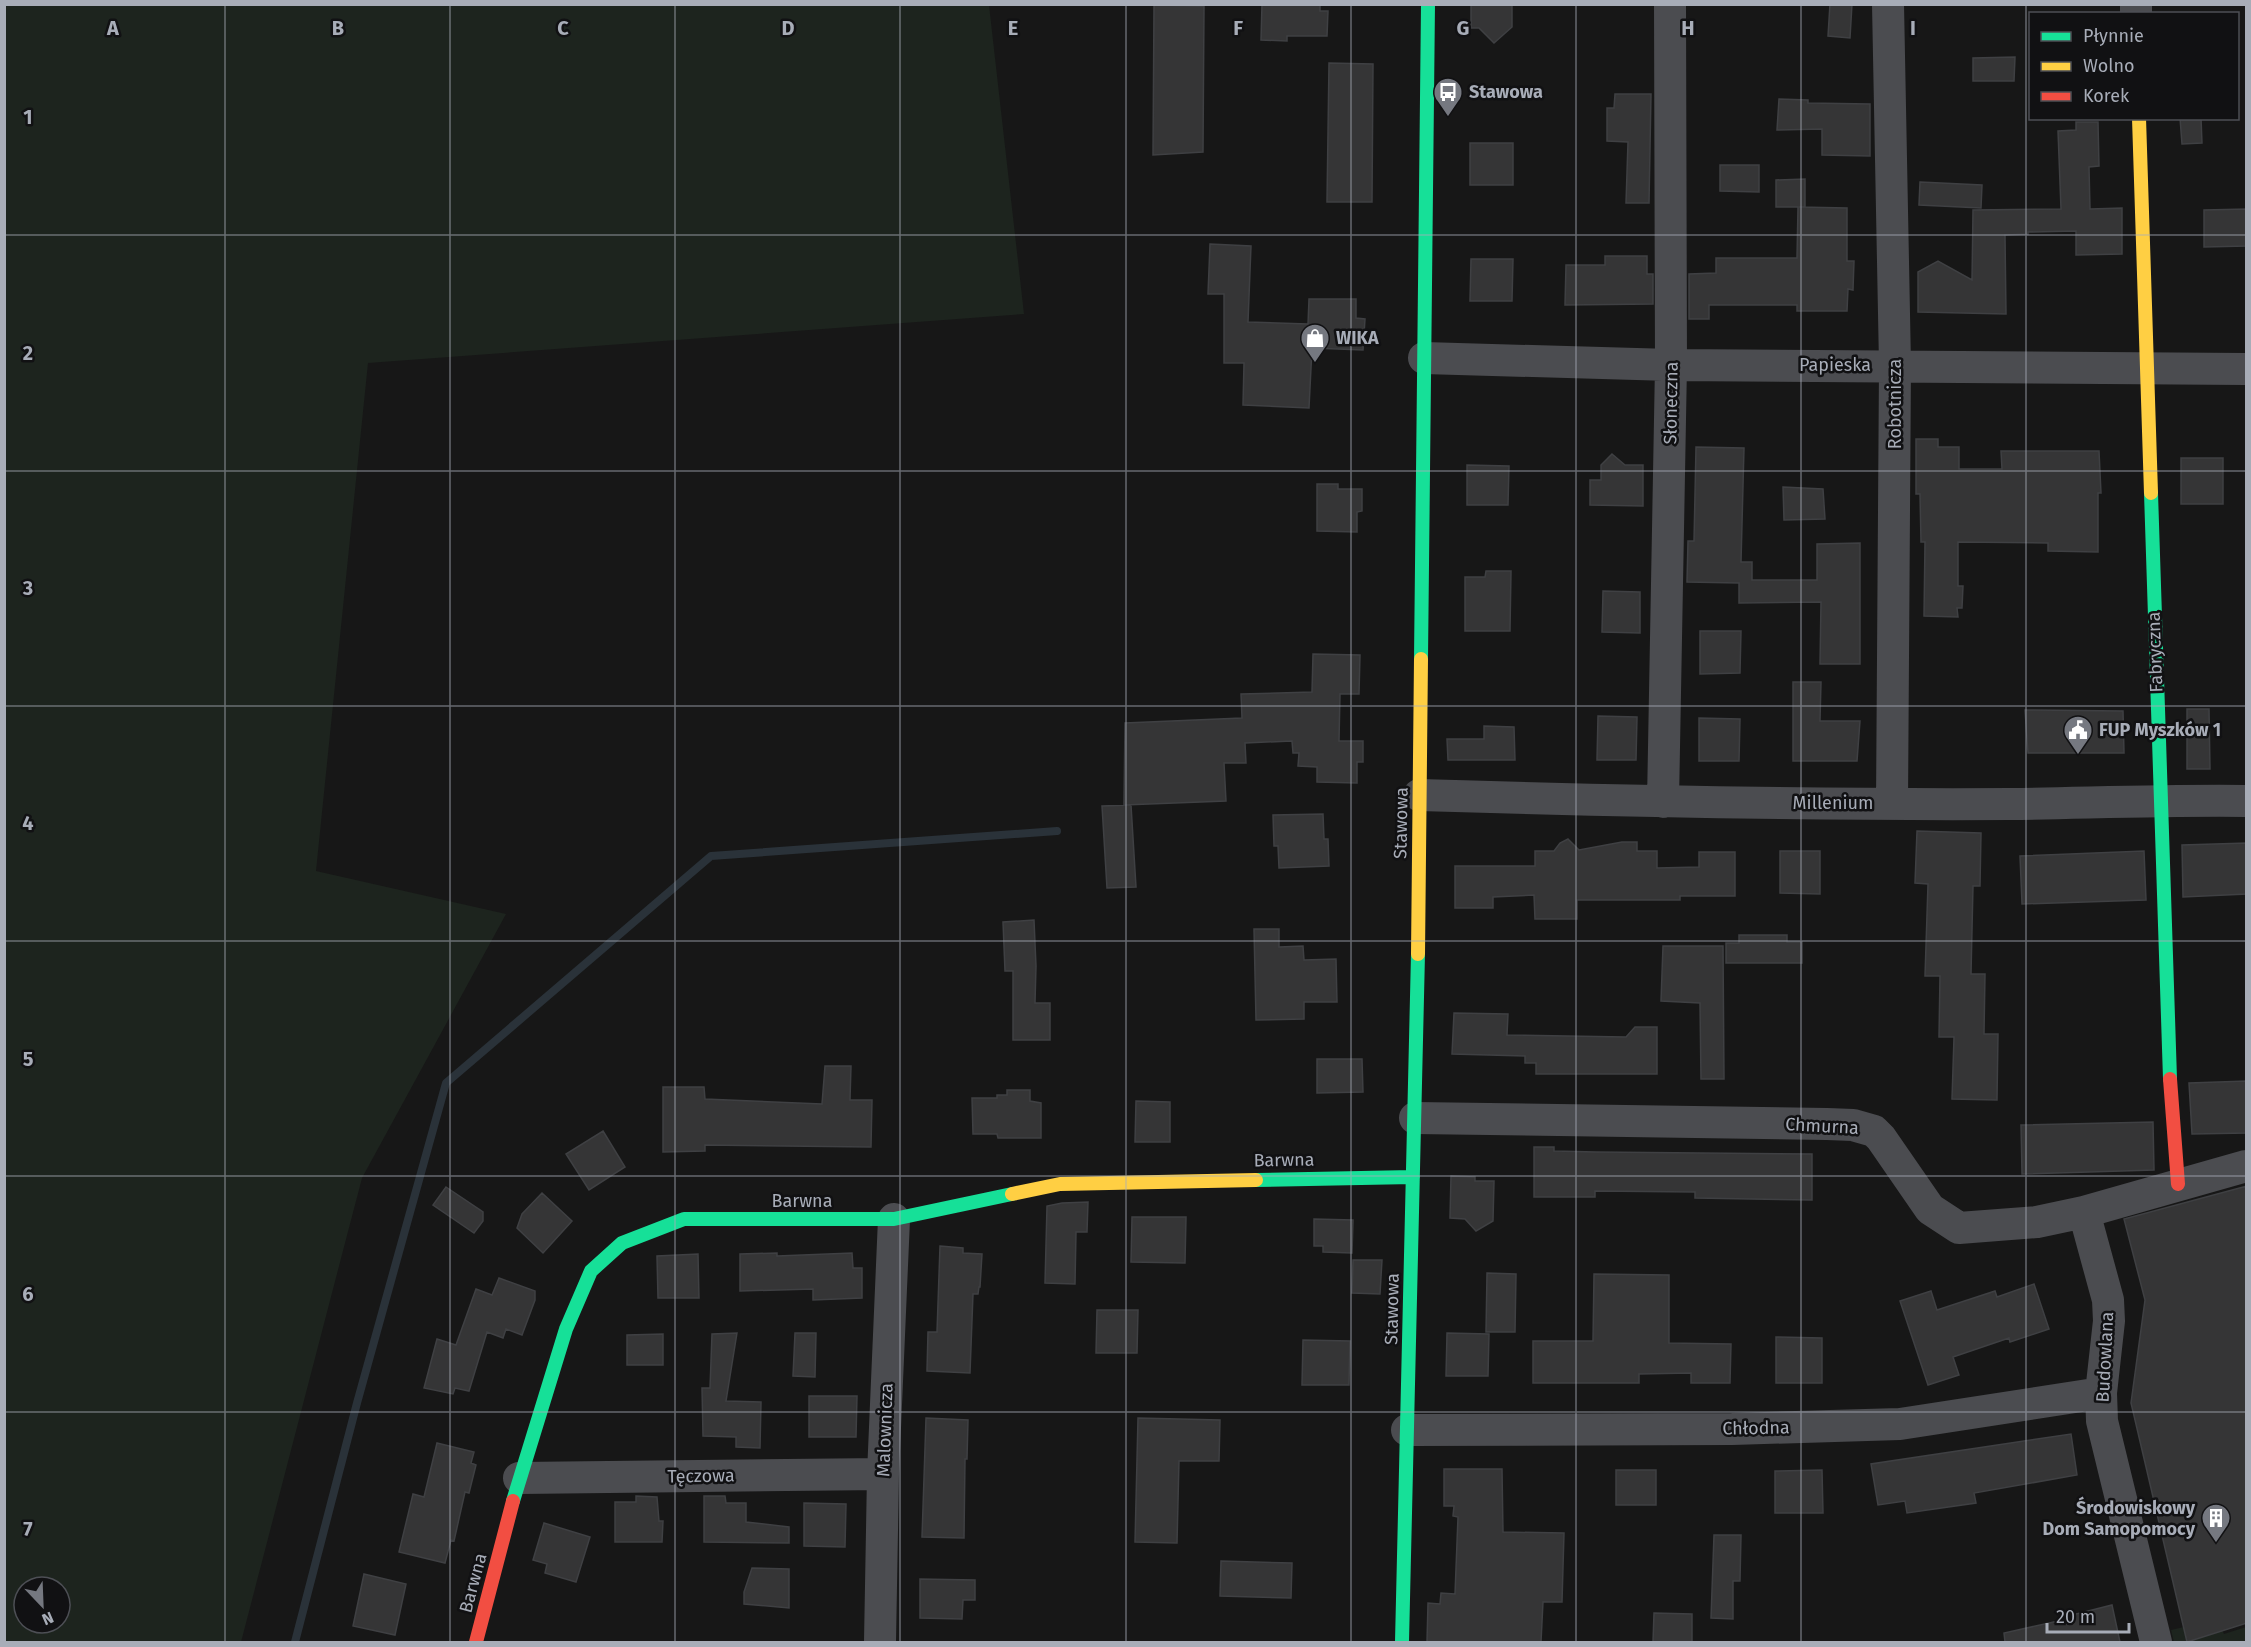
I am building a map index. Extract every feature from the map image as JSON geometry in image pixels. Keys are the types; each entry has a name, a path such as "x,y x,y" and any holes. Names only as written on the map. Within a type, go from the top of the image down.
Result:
{"street":[{"name":"Stawowa","path":"1402,1642 1415,1118 1428,4"},
{"name":"Słoneczna","path":"1663,802 1671,365 1670,4"},
{"name":"Robotnicza","path":"1888,4 1895,365 1892,804"},
{"name":"Fabryczna","path":"2139,120 2160,800 2166,900 2170,1068 2178,1184"},
{"name":"Papieska","path":"1424,358 1671,365 2247,369"},
{"name":"Millenium","path":"1419,795 1663,802 1892,804 2247,801"},
{"name":"Chmurna","path":"1415,1118 1865,1127 1881,1138 1930,1209 1959,1228 2037,1222 2084,1212 2247,1166"},
{"name":"Barwna","path":"476,1642 519,1478 566,1329 591,1271 622,1243 684,1219 894,1219 1060,1184 1413,1177"},
{"name":"Budowlana","path":"2084,1212 2108,1299 2107,1356 2101,1393 2102,1421 2156,1642"},
{"name":"Malownicza","path":"880,1642 883,1474 894,1219"},
{"name":"Chłodna","path":"1407,1430 1732,1429 1900,1424 2101,1393"},
{"name":"Tęczowa","path":"519,1478 883,1474"}],"shaded area":[{"path":"5,4 989,5 1024,314 368,363 316,871 506,914 362,1178 241,1642 5,1642"},
{"path":"2217,1619 2224,1634 2246,1627 2246,1642 2174,1642 2171,1630"}],"building":[{"path":"1262,4 1320,4 1320,11 1328,11 1327,36 1287,36 1287,41 1261,40"},
{"path":"1471,4 1512,4 1512,27 1494,43 1479,28 1471,28"},
{"path":"1830,4 1852,4 1850,38 1828,36"},
{"path":"1154,5 1204,6 1203,152 1153,155"},
{"path":"2015,57 2014,81 1973,81 1973,58"},
{"path":"1329,63 1373,64 1372,202 1327,202"},
{"path":"1615,94 1651,94 1649,203 1626,203 1628,142 1607,141 1607,108 1614,108"},
{"path":"1779,99 1808,100 1808,103 1870,104 1870,156 1822,155 1822,129 1777,130"},
{"path":"2180,120 2201,120 2202,143 2182,144"},
{"path":"2076,122 2098,122 2099,166 2089,167 2090,209 2122,208 2122,254 2076,255 2076,231 2005,235 2006,314 1918,312 1918,272 1938,261 1972,280 1973,210 2061,209 2058,131 2076,130"},
{"path":"1470,143 1513,143 1513,185 1470,185"},
{"path":"1720,165 1759,165 1759,192 1720,191"},
{"path":"1805,179 1805,207 1799,207 1847,208 1847,261 1854,261 1853,290 1848,289 1847,311 1797,311 1797,305 1709,305 1709,319 1689,319 1689,274 1716,273 1716,258 1797,258 1798,207 1776,207 1776,180"},
{"path":"1920,182 1982,185 1981,208 1919,205"},
{"path":"2247,209 2247,246 2204,247 2204,210"},
{"path":"1210,244 1251,246 1248,322 1308,324 1309,299 1356,299 1356,318 1365,319 1363,350 1312,348 1309,408 1243,405 1244,363 1224,363 1224,294 1208,294"},
{"path":"1605,256 1647,256 1647,274 1653,274 1653,304 1565,305 1566,265 1605,265"},
{"path":"1471,259 1513,259 1512,301 1470,301"},
{"path":"1916,439 1938,439 1938,447 1959,447 1959,469 2002,469 2001,451 2099,451 2101,493 2098,493 2098,552 2048,551 2048,543 1958,542 1958,586 1963,586 1962,608 1957,608 1958,617 1924,616 1925,542 1921,542 1920,494 1916,494"},
{"path":"1696,447 1744,448 1741,562 1752,562 1752,580 1817,580 1817,544 1860,543 1860,664 1820,664 1821,602 1739,603 1739,583 1687,582 1688,541 1694,541"},
{"path":"1612,454 1625,465 1643,465 1643,506 1590,505 1590,480 1601,480 1601,465"},
{"path":"2181,458 2223,458 2223,504 2181,504"},
{"path":"1467,465 1509,466 1508,505 1467,505"},
{"path":"1317,484 1338,484 1338,489 1362,489 1362,511 1357,512 1357,532 1317,531"},
{"path":"1783,487 1823,489 1825,519 1784,520"},
{"path":"1486,571 1511,571 1510,631 1465,631 1465,577 1485,577"},
{"path":"1603,591 1640,592 1640,633 1602,632"},
{"path":"1700,631 1741,631 1740,673 1700,674"},
{"path":"1313,654 1360,655 1359,694 1340,694 1339,741 1363,741 1363,762 1357,762 1357,783 1317,782 1317,767 1298,766 1299,753 1293,753 1292,741 1245,743 1246,763 1224,763 1226,801 1124,805 1125,723 1242,718 1241,694 1312,692"},
{"path":"1793,682 1821,682 1820,721 1860,721 1857,761 1793,761"},
{"path":"2187,709 2209,709 2210,769 2187,769"},
{"path":"2025,710 2123,711 2124,753 2028,753"},
{"path":"1598,716 1637,717 1636,760 1597,760"},
{"path":"1699,718 1740,719 1739,761 1699,761"},
{"path":"1484,726 1514,727 1515,760 1448,760 1447,739 1484,739"},
{"path":"1131,805 1136,887 1107,888 1102,806"},
{"path":"1323,814 1324,839 1328,839 1329,866 1279,868 1278,846 1274,846 1273,815"},
{"path":"1917,831 1981,833 1980,886 1973,886 1971,974 1985,974 1984,1034 1998,1034 1997,1100 1952,1099 1954,1037 1939,1037 1940,976 1925,976 1928,884 1915,883"},
{"path":"1568,839 1579,850 1622,842 1637,842 1637,851 1657,851 1657,868 1699,867 1699,852 1735,852 1735,896 1680,896 1680,900 1577,900 1577,919 1535,919 1534,895 1493,897 1493,908 1455,908 1455,866 1535,866 1535,851 1554,851 1560,843"},
{"path":"2247,843 2247,894 2183,897 2182,845"},
{"path":"1780,851 1820,851 1820,894 1780,893"},
{"path":"2144,851 2146,900 2022,904 2020,856"},
{"path":"1034,920 1035,1003 1050,1003 1050,1040 1013,1040 1013,971 1005,971 1003,922"},
{"path":"1254,929 1279,929 1279,947 1303,946 1304,960 1336,959 1337,1002 1304,1002 1304,1019 1256,1020"},
{"path":"1739,935 1787,935 1787,942 1802,942 1802,963 1726,963 1726,943 1739,943"},
{"path":"1663,946 1723,946 1724,1079 1701,1079 1700,1003 1661,1001"},
{"path":"1454,1013 1508,1014 1507,1035 1626,1037 1635,1027 1657,1027 1657,1074 1536,1074 1536,1063 1525,1063 1525,1056 1452,1054"},
{"path":"1317,1059 1362,1059 1363,1092 1317,1093"},
{"path":"825,1066 851,1066 850,1100 872,1100 871,1147 705,1145 705,1151 663,1152 663,1087 704,1087 705,1099 822,1104"},
{"path":"2247,1081 2247,1133 2192,1134 2189,1083"},
{"path":"1007,1090 1030,1090 1030,1101 1041,1103 1041,1138 998,1138 997,1134 973,1134 972,1098 997,1098 997,1095 1007,1095"},
{"path":"1136,1101 1170,1102 1170,1142 1135,1142"},
{"path":"2153,1122 2154,1170 2022,1174 2021,1125"},
{"path":"603,1131 625,1167 589,1190 566,1154"},
{"path":"1534,1147 1554,1147 1554,1151 1812,1154 1812,1200 1695,1198 1695,1192 1595,1191 1595,1197 1534,1197"},
{"path":"1451,1176 1475,1177 1475,1181 1494,1181 1493,1221 1476,1231 1465,1219 1450,1218"},
{"path":"2247,1186 2247,1623 2187,1642 2131,1403 2145,1300 2124,1219"},
{"path":"446,1187 483,1212 483,1221 474,1233 433,1205"},
{"path":"542,1193 572,1221 543,1253 517,1228 522,1214"},
{"path":"1088,1202 1087,1232 1076,1232 1075,1284 1045,1283 1047,1206"},
{"path":"1132,1217 1186,1217 1185,1263 1131,1262"},
{"path":"1314,1219 1353,1220 1352,1253 1323,1252 1323,1246 1314,1246"},
{"path":"940,1246 963,1248 963,1253 982,1254 980,1287 978,1294 973,1294 970,1373 927,1371 928,1332 937,1332"},
{"path":"777,1253 777,1256 852,1253 853,1268 862,1268 862,1298 813,1300 813,1289 740,1291 740,1254"},
{"path":"698,1254 699,1298 658,1298 657,1256"},
{"path":"1353,1260 1382,1260 1380,1294 1352,1293"},
{"path":"1487,1273 1516,1274 1515,1332 1486,1332"},
{"path":"1594,1274 1669,1275 1669,1343 1731,1344 1730,1383 1691,1383 1691,1373 1639,1374 1639,1383 1533,1383 1533,1341 1593,1341"},
{"path":"499,1278 535,1291 535,1300 522,1335 506,1329 503,1338 487,1332 469,1391 455,1388 453,1394 424,1388 437,1339 456,1345 476,1289 492,1295"},
{"path":"2034,1284 2049,1329 2010,1342 2009,1338 1953,1357 1959,1375 1928,1385 1900,1301 1931,1291 1937,1310 1995,1291 1997,1297"},
{"path":"1097,1310 1138,1310 1137,1353 1096,1353"},
{"path":"737,1333 726,1401 761,1402 760,1448 736,1447 736,1437 703,1436 702,1388 710,1388 712,1334"},
{"path":"795,1333 816,1333 815,1377 793,1376"},
{"path":"1447,1333 1489,1334 1488,1376 1446,1376"},
{"path":"663,1334 663,1365 627,1365 627,1335"},
{"path":"1776,1337 1822,1338 1822,1383 1776,1383"},
{"path":"1303,1340 1350,1341 1349,1385 1302,1385"},
{"path":"809,1396 857,1396 856,1437 809,1437"},
{"path":"926,1418 968,1420 964,1538 922,1537"},
{"path":"1138,1418 1220,1420 1219,1461 1179,1461 1177,1543 1135,1542"},
{"path":"2071,1434 2077,1475 1974,1493 1976,1503 1907,1513 1905,1501 1878,1505 1871,1464"},
{"path":"437,1443 474,1452 471,1463 476,1465 469,1493 465,1492 454,1541 451,1540 445,1563 399,1552 413,1494 424,1497"},
{"path":"1444,1469 1502,1469 1503,1532 1564,1533 1562,1602 1543,1602 1541,1642 1427,1642 1428,1603 1440,1604 1441,1593 1455,1594 1458,1517 1453,1516 1454,1506 1444,1506"},
{"path":"1616,1470 1656,1470 1656,1505 1616,1505"},
{"path":"1822,1470 1823,1513 1775,1513 1775,1471"},
{"path":"636,1496 657,1497 659,1521 663,1521 662,1542 615,1542 615,1502 636,1502"},
{"path":"704,1496 725,1496 726,1503 746,1503 746,1522 789,1527 789,1543 704,1542"},
{"path":"804,1503 846,1504 845,1547 804,1546"},
{"path":"544,1523 590,1537 576,1582 545,1573 547,1564 533,1560"},
{"path":"1714,1535 1741,1535 1740,1581 1733,1581 1733,1619 1711,1618"},
{"path":"1221,1561 1292,1563 1291,1598 1220,1596"},
{"path":"752,1568 789,1569 789,1608 744,1604 744,1592"},
{"path":"364,1574 406,1584 395,1635 353,1626"},
{"path":"920,1579 975,1580 975,1600 963,1600 962,1619 920,1618"},
{"path":"2112,1605 2120,1642 2005,1642 2004,1633 2072,1618 2072,1615"},
{"path":"1654,1613 1692,1614 1692,1642 1653,1642"}],"waterway":[{"path":"295,1642 357,1403 446,1083 711,856 1057,831"}],"traffic: fast":[{"path":"1421,659 1428,4"},
{"path":"2151,493 2170,1079"},
{"path":"1402,1642 1418,954"},
{"path":"1256,1180 1413,1177"},
{"path":"513,1501 566,1329 591,1271 622,1243 684,1219 894,1219 1012,1194"}],"traffic: slow":[{"path":"2139,120 2151,493"},
{"path":"1418,954 1421,659"},
{"path":"1012,1194 1060,1184 1256,1180"}],"traffic: jam":[{"path":"2170,1079 2178,1184"},
{"path":"476,1642 513,1501"}],"place":[{"name":"Stawowa","path":"1448,118"},
{"name":"WIKA","path":"1315,364"},
{"name":"FUP Myszków 1","path":"2078,756"},
{"name":"Środowiskowy Dom Samopomocy","path":"2216,1544"}]}
